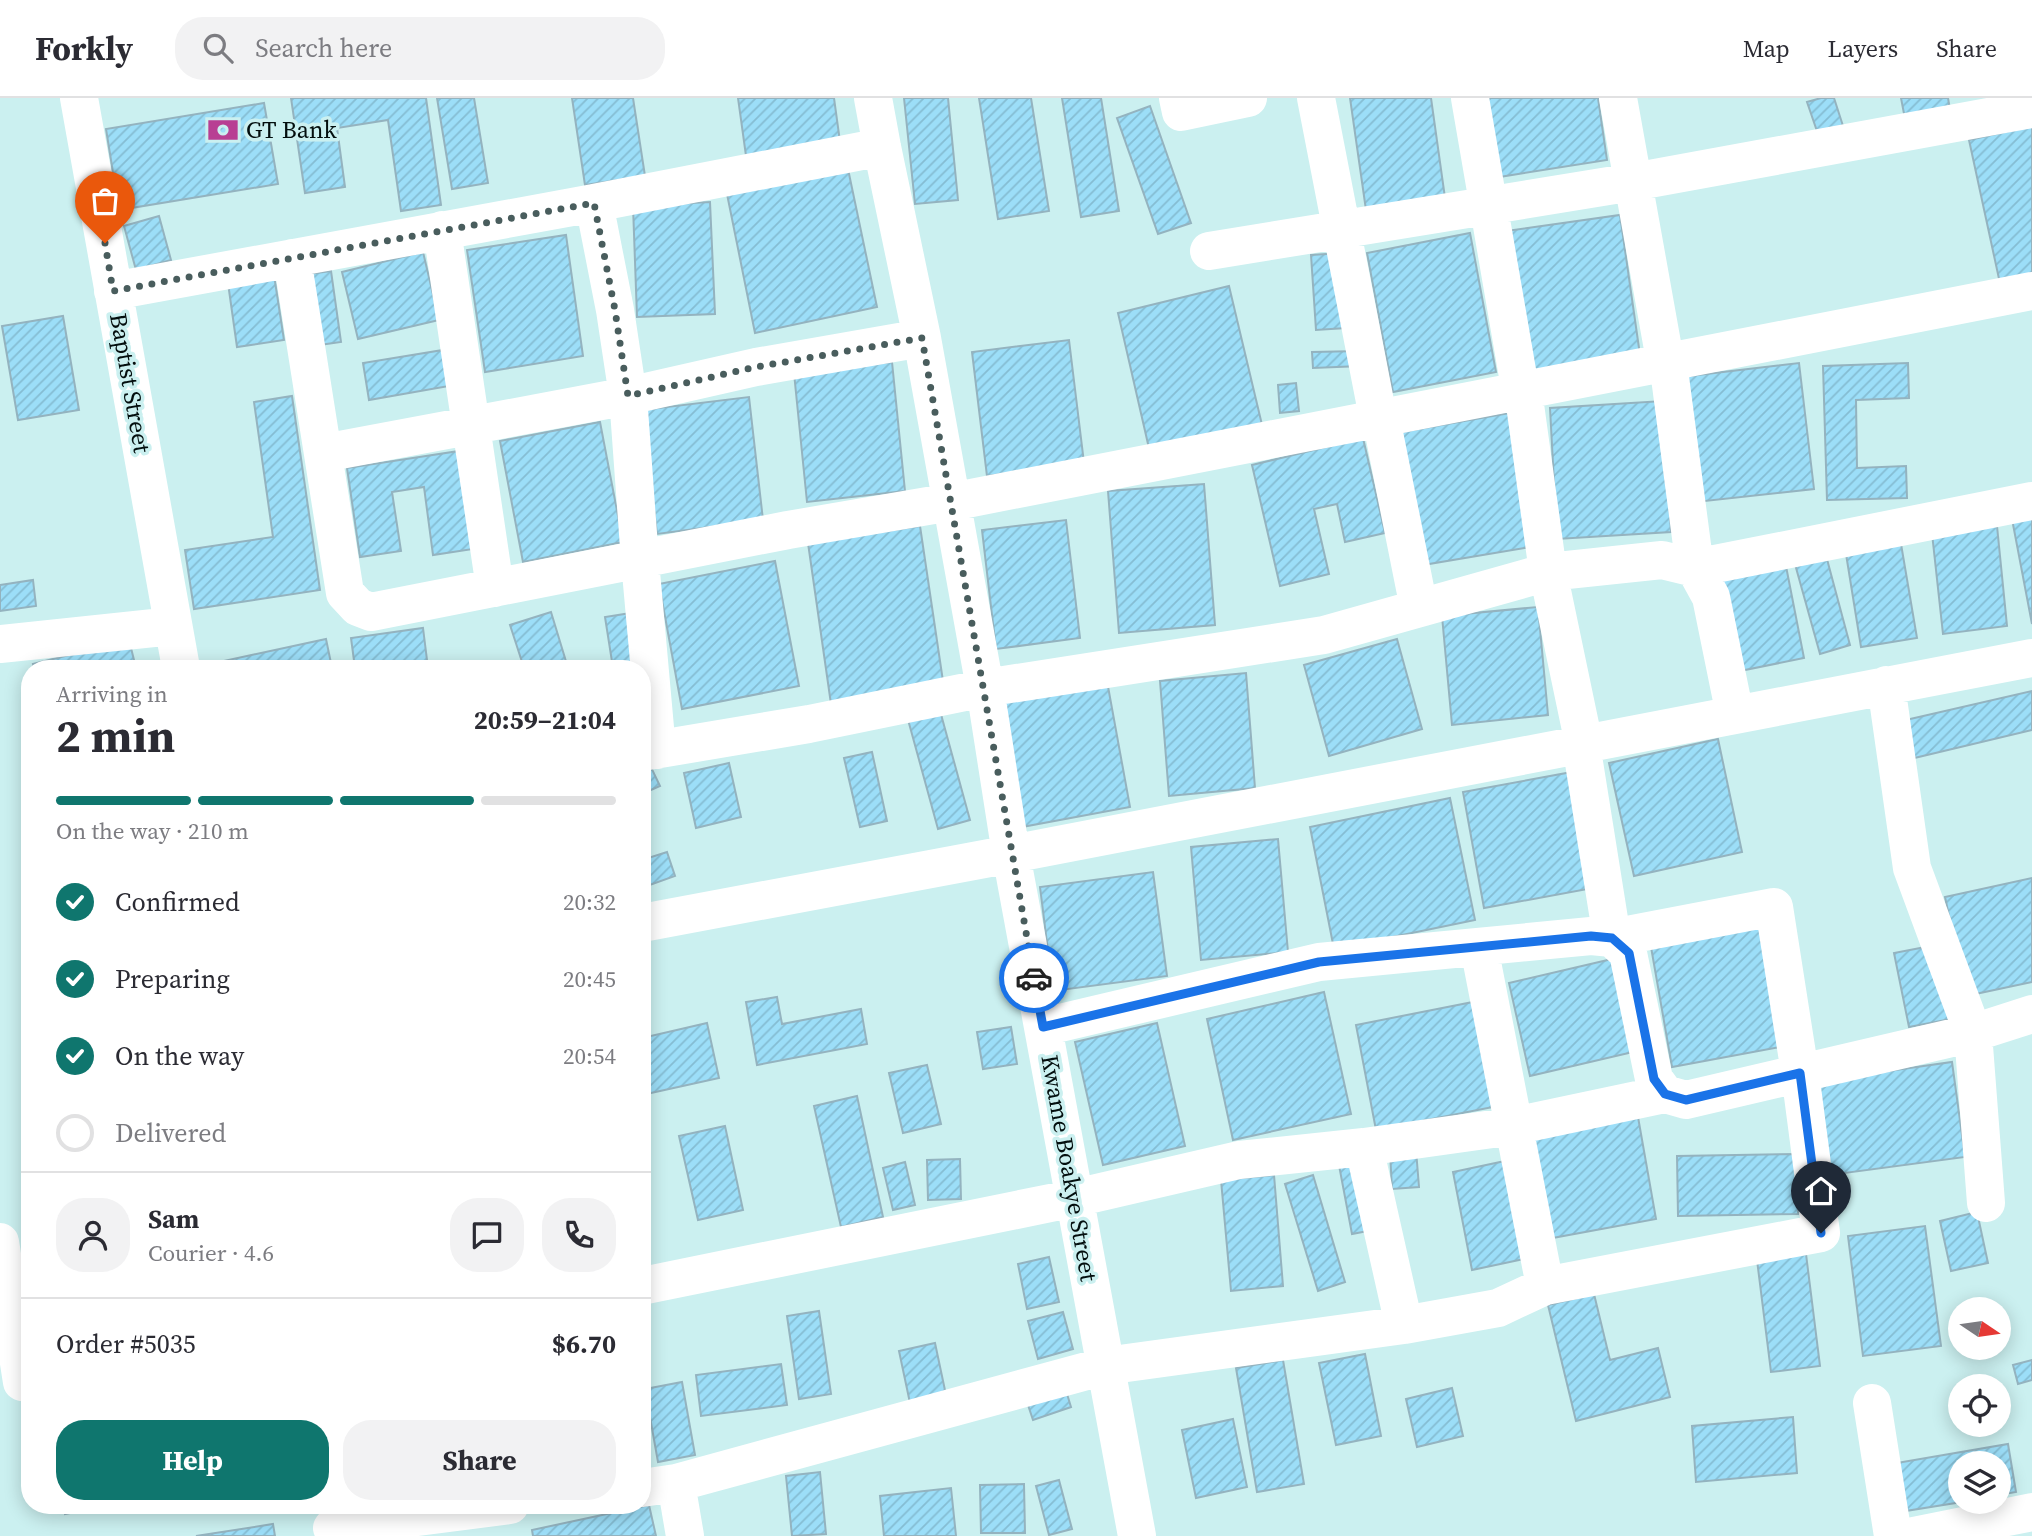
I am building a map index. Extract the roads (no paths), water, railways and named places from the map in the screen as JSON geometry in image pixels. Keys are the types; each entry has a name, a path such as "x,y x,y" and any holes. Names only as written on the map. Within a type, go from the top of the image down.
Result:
{"street":[{"name":"Baptist Street","path":"79,98 179,660"},
{"name":"Kwame Boakye Street","path":"873,98 922,338 985,688 1011,854 1137,1536"},
{"path":"1178,98 1181,112 1248,98"},
{"path":"1316,98 1378,417 1381,418 1419,608"},
{"path":"1470,98 1520,388 1523,390 1548,572 1584,744 1582,750 1612,938 1629,953 1654,1079 1665,1094"},
{"path":"1618,98 1665,360 1668,362 1695,568 1711,597 1735,715"},
{"path":"1209,251 1633,182 2032,109"},
{"path":"113,291 882,147"},
{"path":"594,203 615,310 628,396 645,660"},
{"path":"442,230 495,588"},
{"path":"292,258 345,593 358,607 371,612 2032,291"},
{"path":"324,453 628,396 756,367 922,338"},
{"path":"651,751 809,724 985,688 1324,635 1548,572 1662,560 1695,568 2032,500"},
{"path":"0,645 173,626"},
{"path":"651,921 2032,657"},
{"path":"1886,685 1912,868 1973,1032 1986,1203"},
{"path":"685,1536 659,1486 1105,1366 1404,1325 1498,1308 1545,1286 1821,1233 1774,907 1612,938 1591,936 1319,962 1043,1027"},
{"path":"1479,947 1545,1286"},
{"path":"651,1284 1074,1198 1239,1160 1364,1147 1514,1126 1665,1094 1686,1100 1973,1032 2032,1014"},
{"path":"1364,1147 1404,1325"},
{"path":"0,1242 17,1383"},
{"path":"1872,1403 1893,1536"},
{"path":"1913,1536 2032,1512"},
{"path":"331,1523 420,1514"}],"place":[{"name":"GT Bank","path":"223,130"}]}
